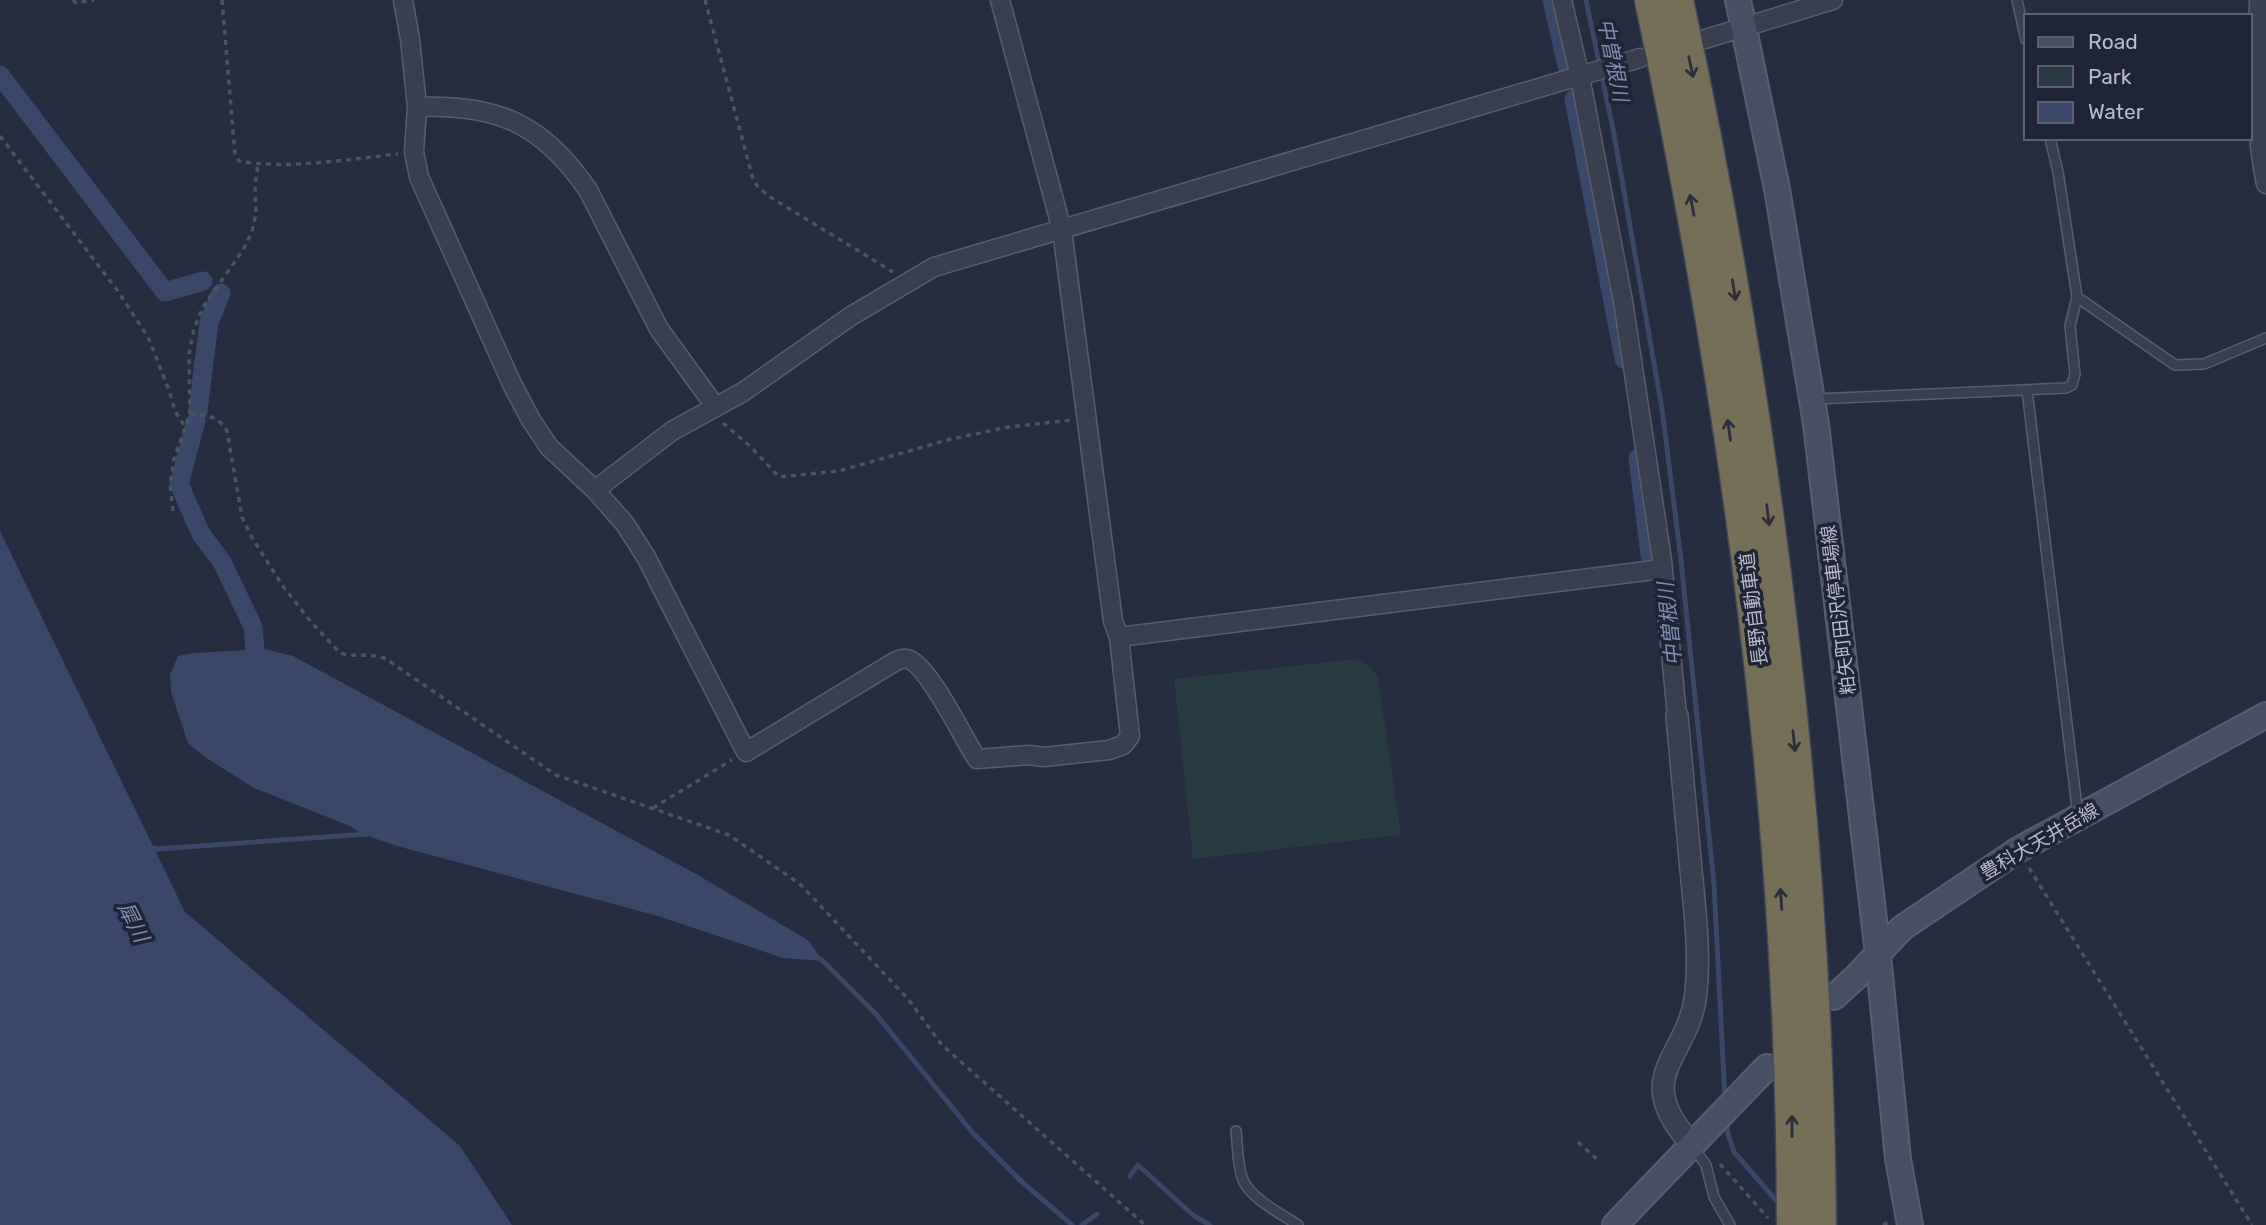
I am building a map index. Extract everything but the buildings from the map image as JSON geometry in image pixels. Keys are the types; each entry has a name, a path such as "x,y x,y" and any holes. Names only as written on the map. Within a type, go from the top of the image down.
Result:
{"highway":[{"name":"長野自動車道","path":"1651,0 1675,116 1721,373 1758,645 1774,805 1786,968 1792,1109 1806,1217"},
{"name":"長野自動車道","path":"1677,0 1727,246 1767,505 1784,643 1800,801 1812,964 1818,1108 1806,1217"}],"main road":[{"name":"粕矢町田沢停車場線","path":"1738,0 1777,189 1812,399 1878,954 1898,1159 1899,1223"},
{"name":"豊科大天井岳線","path":"1834,997 1902,928 2018,850 2266,715"},
{"path":"1615,1225 1767,1067"}],"street":[{"path":"403,0 417,107 414,152 419,177 430,204 518,396 549,447 595,490 625,524 646,557 747,752 896,661 907,659 919,666 932,681 978,759 1029,755 1044,757 1109,750 1123,746 1130,736 1119,637 1113,621 1062,230 1000,0"},
{"path":"1563,0 1583,75 1623,301 1662,569 1695,914 1697,971 1692,1015 1670,1060 1663,1081 1664,1099 1670,1116 1694,1141"},
{"path":"1705,39 1833,0"},
{"path":"2259,0 2257,97 2262,130 2260,154 2266,184"},
{"path":"595,490 672,431 743,392 851,316 934,267 1640,58"},
{"path":"417,107 479,109 512,120 535,132 555,149 574,169 588,190 659,329 715,406"},
{"path":"1119,637 1662,569"}],"lane":[{"path":"2017,0 2024,31"},
{"path":"1812,399 2066,388 2072,385 2075,381 2070,326 2077,297 2050,140"},
{"path":"2077,297 2175,365 2204,364 2266,338"},
{"path":"2027,390 2078,817"},
{"path":"1236,1131 1244,1183 1254,1195 1298,1225"},
{"path":"1694,1141 1706,1165 1714,1198 1730,1225"}],"path":[{"path":"74,0 76,3 94,0"},
{"path":"222,0 235,155 239,161 258,165 334,161 414,152"},
{"path":"705,0 753,179 758,187 907,281"},
{"path":"0,136 117,290 148,337 175,411 186,428"},
{"path":"173,511 170,485 174,459 190,414 189,354 194,329 203,307 243,250 252,232 256,214 255,184 258,165"},
{"path":"715,406 719,419 751,447 779,477 839,471 951,439 1009,427 1087,418"},
{"path":"190,414 208,416 222,423 227,431 242,517 251,536 282,585 311,622 341,653 346,656 378,655 386,659 556,775 729,835 800,884 908,999 942,1045 1145,1225"},
{"path":"653,808 747,752"},
{"path":"2018,850 2252,1225"},
{"path":"1694,1141 1774,1225"},
{"path":"1578,1142 1600,1162"},
{"path":"1883,1225 1899,1223"}],"green space":[{"path":"1355,659 1370,666 1378,678 1401,835 1193,859 1174,679"}],"water":[{"name":"犀川","path":"0,531 185,912 460,1146 512,1225 0,1225"},
{"path":"264,649 293,656 696,874 808,940 823,961 783,958 658,916 397,846 254,788 188,743 171,692 170,675 178,656"}],"waterway":[{"path":"1552,0 1567,66"},
{"name":"中曽根川","path":"1586,0 1614,134 1662,409 1681,560 1714,884 1725,1100"},
{"path":"0,75 165,292 203,281"},
{"path":"1574,99 1624,359"},
{"path":"198,411 209,322 221,293"},
{"path":"196,421 179,484 201,534 222,562 253,627 255,650 262,674"},
{"path":"1638,458 1650,555"},
{"path":"147,847 157,849 368,834"},
{"path":"817,957 875,1013 973,1133 1021,1181 1072,1225"},
{"name":"中曽根川","path":"1726,1120 1734,1152 1781,1206"},
{"path":"1130,1176 1138,1165 1194,1216 1210,1225"},
{"path":"1082,1225 1097,1214"}]}
